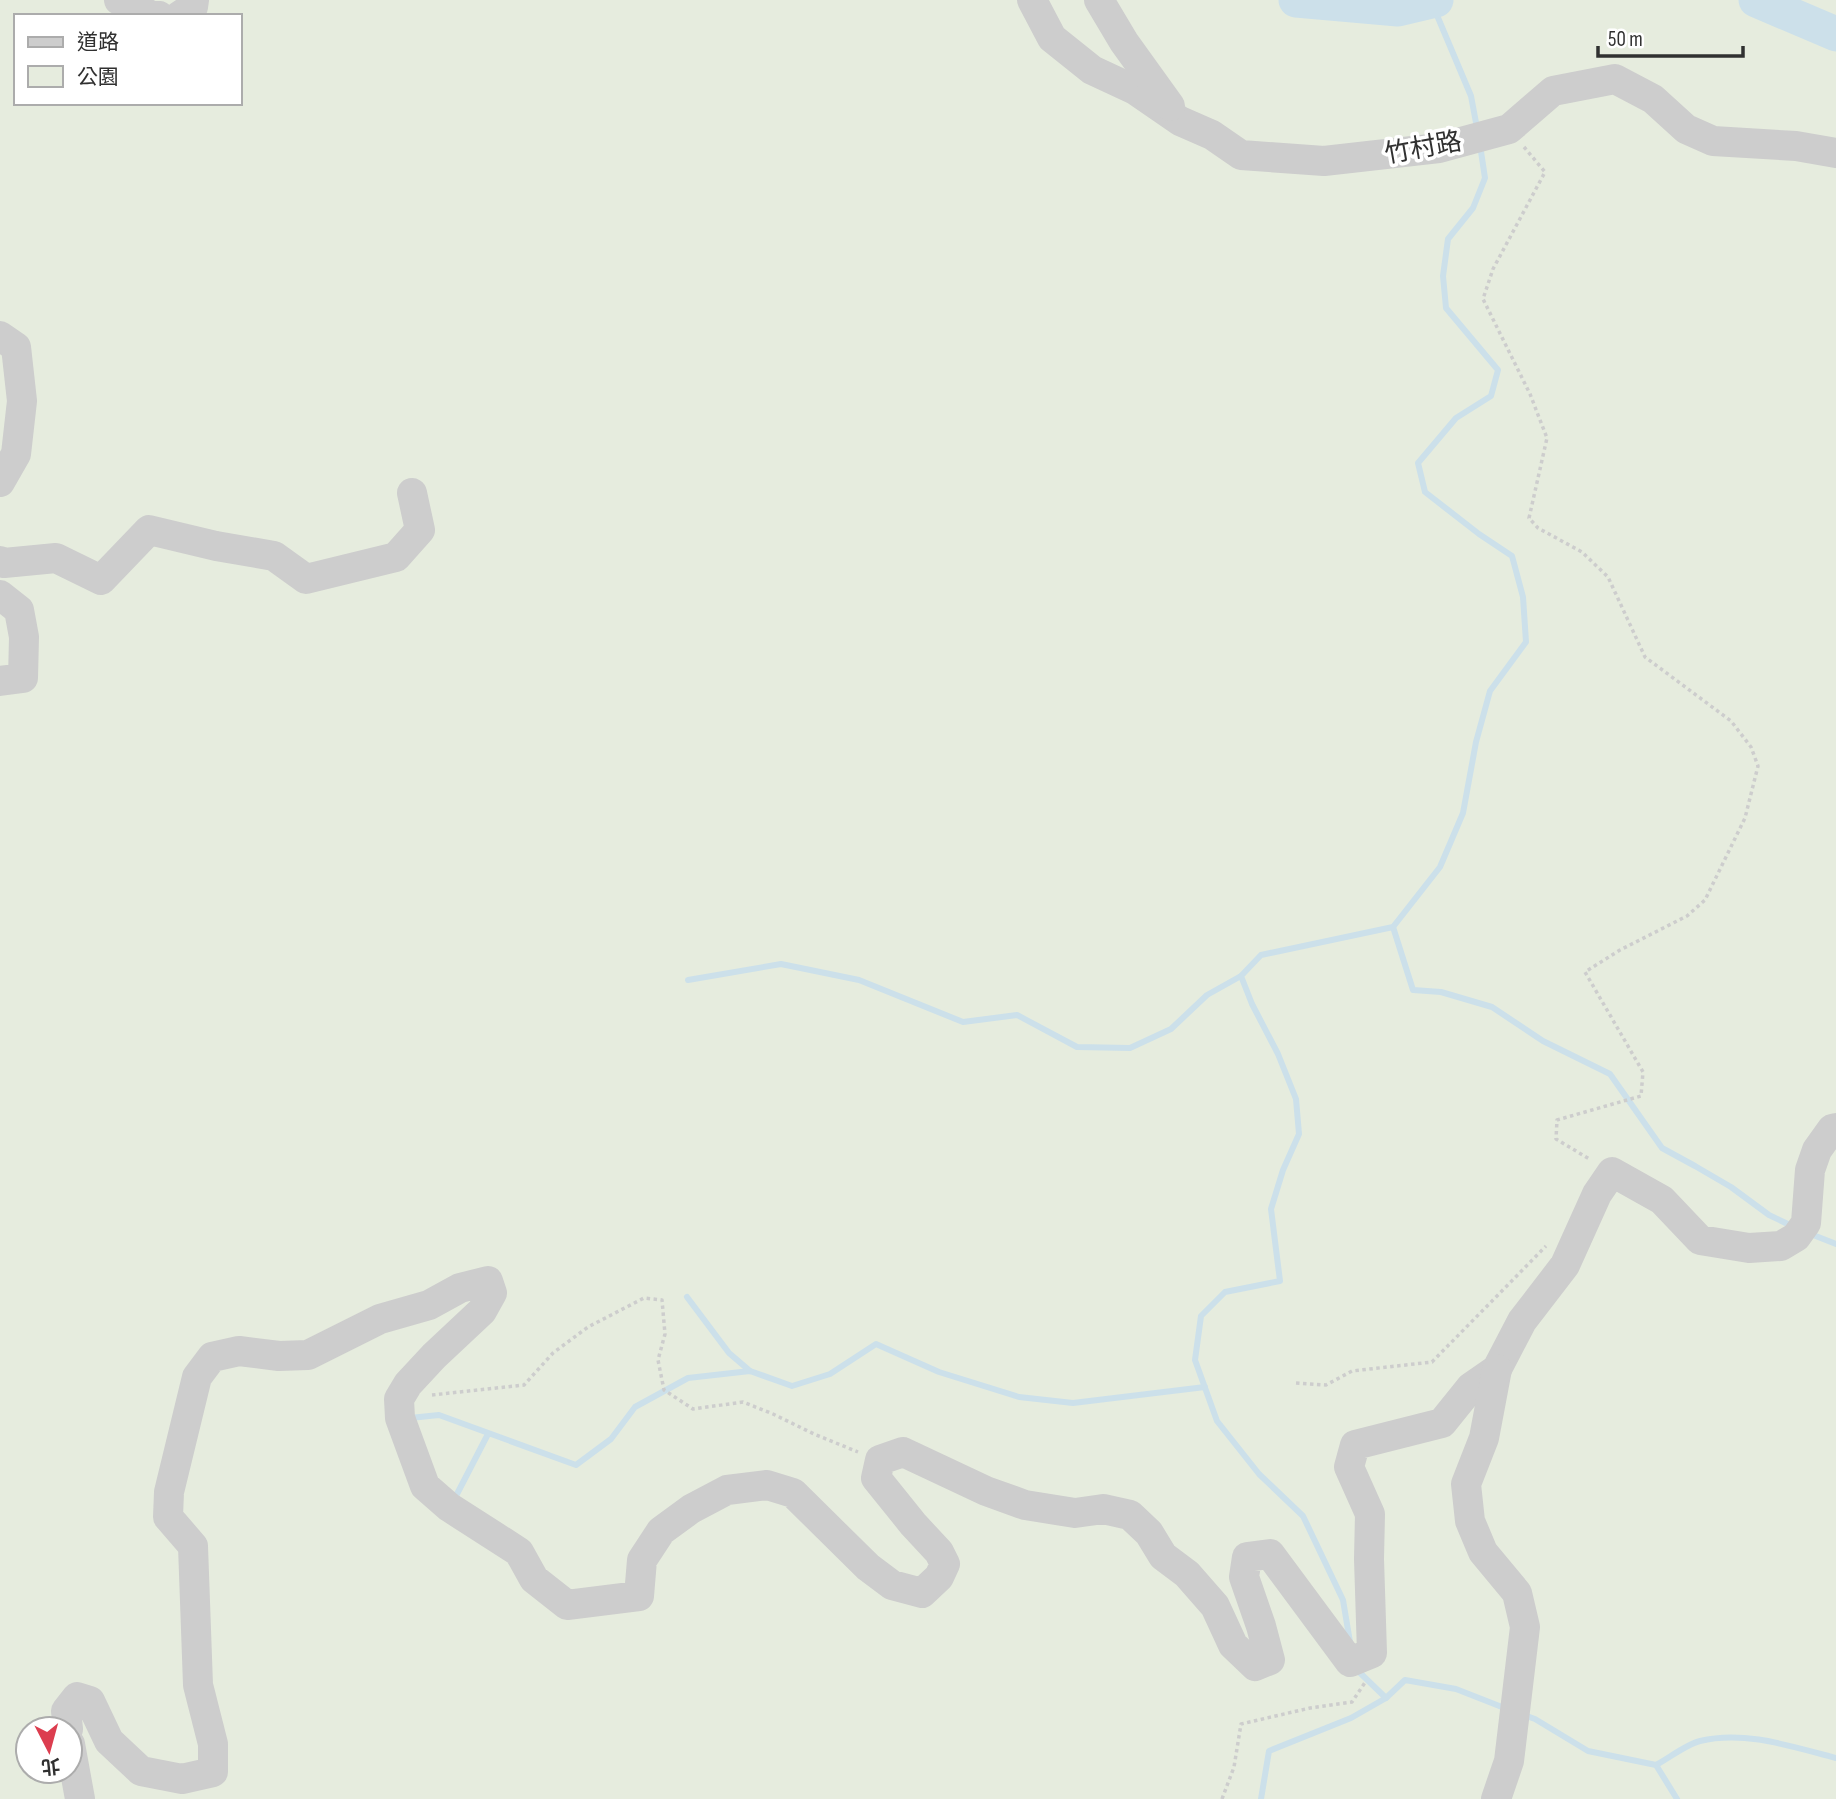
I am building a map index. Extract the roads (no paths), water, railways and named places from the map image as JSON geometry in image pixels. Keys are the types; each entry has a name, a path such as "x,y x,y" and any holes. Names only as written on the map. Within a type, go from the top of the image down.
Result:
{"street":[{"path":"119,0 148,14"},
{"path":"181,14 192,7 194,0"},
{"name":"竹村路","path":"1032,0 1052,38 1092,70 1135,90 1180,121 1212,135 1241,155 1324,161 1438,148 1509,129 1553,91 1615,79 1653,99 1686,130 1713,141 1796,146 1836,153"},
{"path":"1099,0 1124,42 1180,121"},
{"path":"0,336 16,348 22,401 16,454 0,482"},
{"path":"1,564 56,558 101,580 149,530 274,556 306,579 396,557 420,530 412,494"},
{"path":"0,595 19,610 24,637 23,678 0,681"},
{"path":"1496,1799 1509,1761 1525,1627 1517,1593 1483,1552 1470,1521 1466,1484 1484,1438 1497,1368 1522,1321 1565,1265 1597,1194 1612,1172 1662,1200 1700,1240 1749,1248 1781,1246 1796,1237 1806,1223 1810,1170 1817,1150 1832,1129 1836,1128"},
{"path":"66,1715 66,1711 77,1698 90,1701 109,1741 141,1771 182,1779 213,1772 212,1744 198,1685 194,1546 168,1517 169,1492 197,1377 212,1357 239,1352 279,1356 308,1355 380,1319 429,1305 460,1288 488,1280 492,1293 482,1311 408,1384 399,1399 400,1418 425,1486 449,1507 519,1552 534,1579 568,1605 639,1596 642,1560 661,1531 691,1509 727,1490 767,1485 793,1493 868,1567 892,1584 922,1593 939,1577 945,1564 939,1552 876,1478 880,1460 903,1452 986,1491 1025,1505 1075,1513 1103,1509 1130,1515 1149,1532 1163,1556 1187,1574 1215,1606 1233,1645 1255,1666 1270,1660 1244,1577 1247,1557 1270,1554 1350,1662 1372,1653 1370,1514 1349,1467 1355,1445 1443,1423 1471,1387 1497,1368"}],"waterway":[{"path":"1296,0 1398,9 1436,0"},
{"path":"1756,0 1836,34"},
{"path":"1431,1 1471,96 1477,128"},
{"path":"1350,1642 1343,1600 1303,1516 1259,1474 1217,1421 1195,1360 1201,1316 1225,1292 1280,1281 1271,1209 1283,1170 1299,1134 1296,1099 1241,976 1261,955 1393,927 1440,867 1463,813 1476,742 1490,691 1526,642 1523,597 1512,556 1425,492 1418,463 1456,418 1491,396 1498,370 1446,308 1443,276 1448,239 1473,208 1485,178 1480,145"},
{"path":"1393,927 1413,990 1441,992 1492,1007 1543,1041 1610,1074 1662,1148 1731,1187 1769,1215 1792,1226"},
{"path":"688,980 781,964 859,980 963,1022 1017,1015 1077,1047 1130,1048 1171,1029 1207,995 1241,976"},
{"path":"1808,1233 1836,1244"},
{"path":"687,1297 729,1353 750,1371"},
{"path":"410,1418 439,1415 576,1465 611,1439 635,1407 688,1378 750,1371 792,1386 830,1374 876,1344 939,1372 1019,1397 1073,1403 1205,1387"},
{"path":"457,1494 488,1434"},
{"path":"1261,1799 1269,1751 1351,1718 1386,1698 1356,1669"},
{"path":"1386,1698 1405,1680 1456,1689 1507,1709"},
{"path":"1524,1715 1588,1751 1656,1765 1677,1799"},
{"path":"1656,1765 1700,1741 1734,1737 1769,1741 1836,1758"}]}
